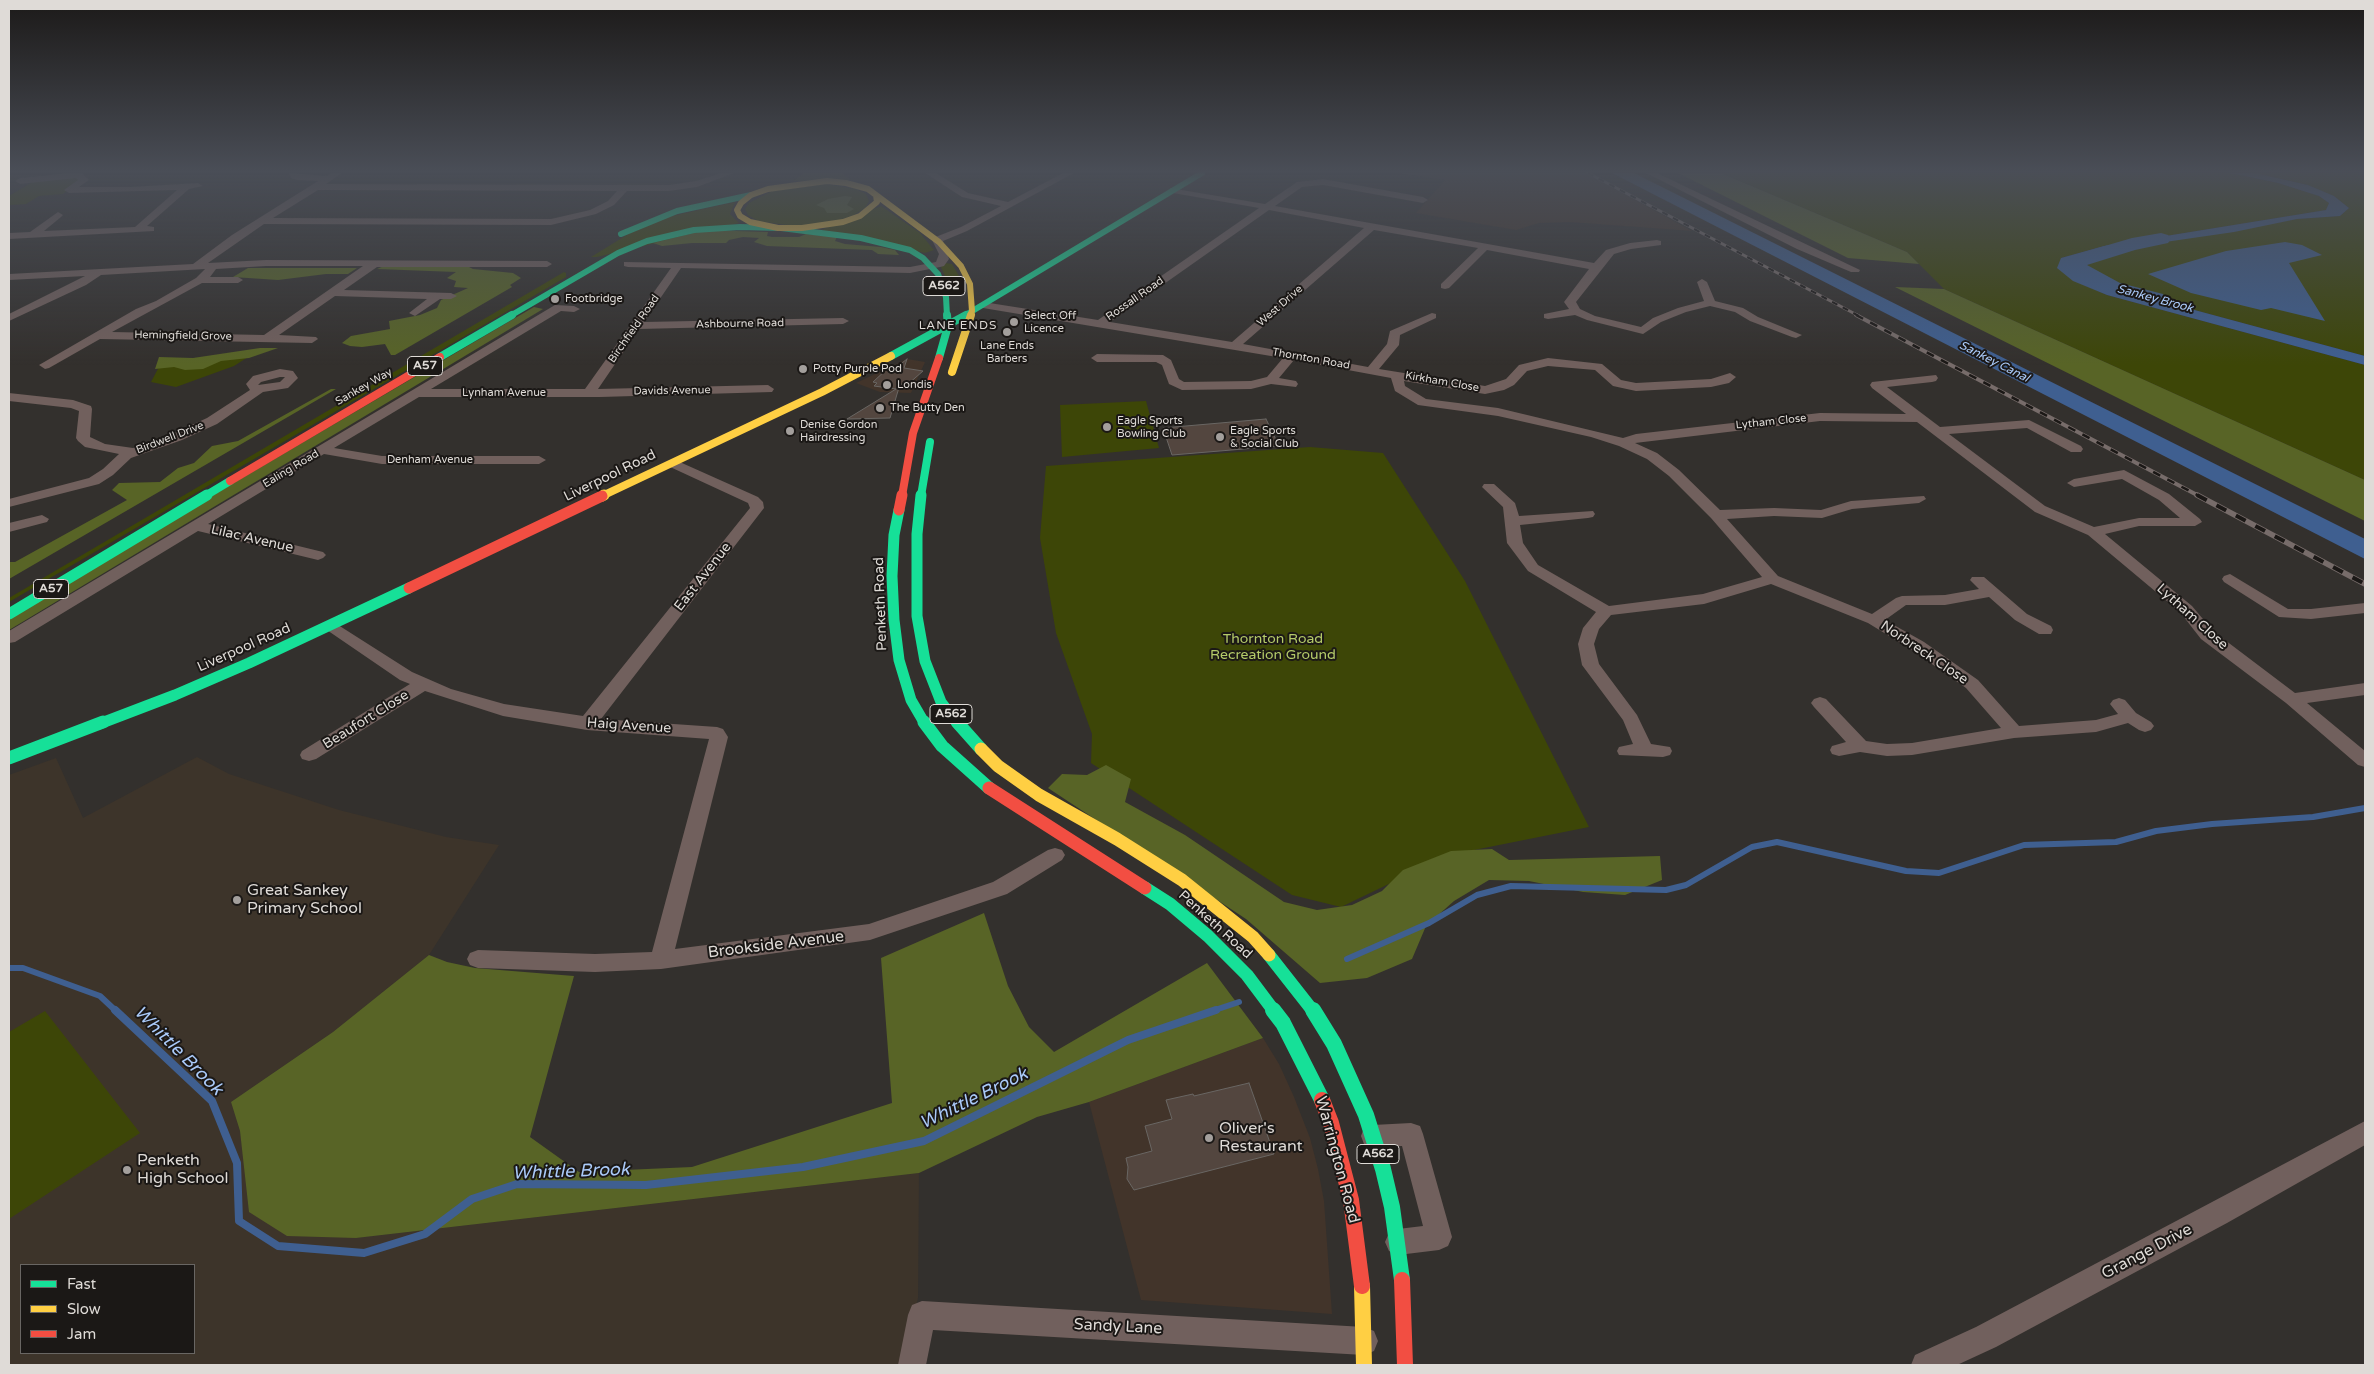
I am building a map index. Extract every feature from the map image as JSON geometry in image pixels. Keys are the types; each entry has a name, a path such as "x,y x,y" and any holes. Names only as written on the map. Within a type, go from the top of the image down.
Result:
{"main road":[{"path":"611,240 617,237"},
{"name":"Sankey Way","path":"9,614 280,451 598,264 631,247 659,237"},
{"name":"Penketh Road","path":"848,237 878,241 910,250 923,258 933,267 943,284 948,308 948,326 930,396 913,433 894,535 892,576 898,660 911,700 925,724 942,746 999,796 1170,904 1208,936 1247,975"},
{"name":"A562","path":"933,237 979,288 964,341 946,386"},
{"name":"Liverpool Road","path":"9,758 175,695 329,626 822,392 948,326 1094,237"},
{"path":"580,264 598,264"},
{"path":"979,288 1012,286"},
{"name":"Penketh Road","path":"934,429 922,484 917,534 917,616 929,675 941,702 968,737 998,766 1039,795 1117,839 1182,880 1253,937 1280,966 1307,1001 1334,1044 1366,1123"},
{"path":"894,535 917,534"},
{"path":"9,607 93,563"},
{"path":"904,680 929,675"},
{"name":"Warrington Road","path":"1247,975 1284,1023 1335,1122 1352,1200 1358,1240 1364,1353"},
{"name":"A562","path":"1366,1123 1392,1207 1398,1242 1402,1282 1405,1365"}],"street":[{"path":"197,266 236,237"},
{"path":"628,264 910,270 933,267 940,264 944,259 938,241 946,237"},
{"name":"Rossall Road","path":"1101,323 1225,237"},
{"name":"West Drive","path":"1234,346 1359,237"},
{"path":"1432,237 1596,267"},
{"path":"1781,237 1855,270"},
{"path":"1657,243 1630,246 1610,252 1596,267 1570,302 1576,311 1639,335 1657,320 1682,310 1710,303 1739,310 1754,319 1796,335"},
{"path":"1445,286 1485,247"},
{"path":"890,269 914,265 923,258"},
{"path":"9,277 266,263 525,268 546,264"},
{"path":"266,338 374,264"},
{"name":"Birchfield Road","path":"589,392 678,265"},
{"name":"Hemingfield Grove","path":"46,365 200,280 211,270"},
{"path":"9,318 82,283 99,272"},
{"name":"Hemingfield Grove","path":"200,280 238,280"},
{"path":"1702,282 1710,303"},
{"path":"333,293 451,296"},
{"path":"415,313 436,296"},
{"name":"Thornton Road","path":"983,304 1396,375"},
{"name":"Ealing Road","path":"9,638 559,307 574,309"},
{"path":"1548,316 1576,311"},
{"path":"1372,370 1393,345 1394,333 1432,316"},
{"name":"Ashbourne Road","path":"637,326 843,321"},
{"name":"Hemingfield Grove","path":"99,335 312,339"},
{"path":"1271,380 1291,356"},
{"path":"1095,358 1159,358 1167,363 1173,381 1182,386 1243,385 1271,380 1292,384"},
{"name":"Kirkham Close","path":"1396,375 1469,389 1486,390 1506,385 1523,368 1541,362 1603,366 1617,383 1636,387 1711,383 1725,380 1731,376"},
{"path":"1396,375 1399,388 1412,398 1423,402 1498,412 1624,443"},
{"name":"Lytham Close","path":"1932,378 1876,385 2040,508 2093,532 2186,609 2207,635 2292,699 2365,760"},
{"name":"Davids Avenue","path":"589,392 760,387"},
{"name":"Birdwell Drive","path":"28,523 16,502 94,481 132,452 177,437 212,421 260,389"},
{"name":"Lynham Avenue","path":"419,393 589,392"},
{"path":"9,397 73,404 86,409 83,438 90,444 103,448 132,452"},
{"name":"Lytham Close","path":"1624,443 1636,438 1820,417 1919,418"},
{"path":"1938,431 2029,424 2076,449"},
{"name":"Norbreck Close","path":"1624,443 1662,463 1716,515 1772,579 1874,620 1918,646 1972,684 2014,732"},
{"name":"Denham Avenue","path":"323,450 382,460 538,460"},
{"name":"East Avenue","path":"587,724 757,508 756,502 753,500 673,462"},
{"path":"2074,483 2124,474 2164,497 2195,522 2139,522 2093,532"},
{"path":"1486,485 1510,506 1515,543 1533,568 1606,611 1704,599 1772,579"},
{"path":"1716,515 1774,512 1822,514 1851,505 1919,499"},
{"path":"1513,520 1588,514"},
{"path":"9,528 42,519"},
{"name":"Lilac Avenue","path":"196,526 316,550"},
{"path":"2230,579 2285,614 2311,614 2365,608"},
{"path":"1978,580 2021,617 2045,630"},
{"name":"Norbreck Close","path":"1874,620 1902,601 1945,600 1992,592"},
{"path":"1606,611 1591,628 1586,644 1591,665 1631,718 1635,750 1663,751"},
{"name":"Haig Avenue","path":"329,626 406,676 423,684 503,710 587,724 648,729 712,731 717,733 719,737 661,960"},
{"name":"Beaufort Close","path":"309,755 423,684"},
{"path":"2292,699 2364,690 2365,688"},
{"path":"1820,703 1860,746"},
{"path":"1839,750 1860,746 1887,750 1912,749 2014,732 2096,726 2131,716"},
{"name":"Brookside Avenue","path":"480,959 595,963 661,960 870,932 1000,888 1054,855"},
{"path":"1366,1123 1411,1134 1439,1237 1398,1242"},
{"name":"Grange Drive","path":"1925,1365 1986,1337 2218,1214 2365,1132"},
{"name":"Sandy Lane","path":"912,1365 922,1316 1364,1353"}],"shaded area":[{"path":"907,359 925,362 911,393 880,392 856,383"},
{"name":"Penketh High School","path":"197,757 229,774 339,810 446,837 499,845 429,955 333,1032 231,1102 240,1131 245,1167 356,1238 919,1173 918,1298 902,1365 9,1365 9,775 56,758 83,818"},
{"path":"1263,1038 1279,1064 1294,1097 1310,1138 1318,1169 1324,1201 1332,1314 1141,1300 1089,1102"}],"green space":[{"path":"623,237 680,237 597,257 591,257"},
{"path":"677,237 742,237 729,240 726,243 692,243 662,246 653,243"},
{"path":"745,237 837,237 835,241 845,244 881,247 895,250 899,255 878,254 872,250 767,246 754,242 759,238"},
{"path":"853,237 923,237 934,250 925,253"},
{"path":"1806,237 1872,237 1907,252 1919,264 1848,258"},
{"path":"1872,237 2159,237 2104,246 2061,258 2073,280 2107,295 2365,365 2365,480 1944,289 1907,252"},
{"path":"2188,237 2365,237 2365,356 2102,285 2080,267 2088,258 2110,250"},
{"path":"945,263 952,264 959,276 964,294 953,294 941,267"},
{"path":"384,266 467,266 473,269 513,273 521,278 510,285 512,287 395,355 391,355 385,344 362,347 342,343 351,336 390,329 389,321 420,315 437,308 441,300 468,288 454,287 456,281 447,278 456,272 377,269"},
{"path":"248,268 357,268 348,274 326,274 278,280 233,277"},
{"path":"564,272 566,277 9,602 9,598"},
{"path":"1895,287 1944,289 2365,480 2365,521"},
{"path":"534,307 543,309 9,630 9,618 106,558"},
{"path":"260,348 278,348 249,358 221,361 203,369 185,370 174,367 155,369 159,357 193,358"},
{"path":"248,357 234,366 176,387 151,382 160,365"},
{"path":"331,389 336,389 9,579 9,562 15,562 127,500 112,490 119,483 160,482 178,468 194,463 212,446 238,441"},
{"name":"Eagle Sports Bowling Club","path":"1146,401 1159,448 1062,457 1060,405"},
{"name":"Thornton Road Recreation Ground","path":"1310,447 1383,453 1465,581 1589,827 1449,855 1341,907 1292,895 1091,763 1092,734 1056,633 1040,538 1046,466"},
{"path":"1106,765 1131,779 1125,802 1185,835 1284,902 1317,910 1352,905 1382,891 1403,870 1451,851 1492,849 1509,860 1660,856 1662,880 1625,895 1583,892 1529,881 1489,880 1454,901 1426,926 1412,959 1367,978 1320,983 1246,919 1048,788 1062,774 1087,775"},
{"path":"984,913 1008,986 1029,1027 1054,1052 1207,963 1263,1038 1089,1102 1037,1117 919,1173 356,1238 287,1236 249,1212 240,1131 231,1102 333,1032 429,955 447,962 475,968 574,976 530,1137 579,1172 692,1167 892,1103 881,958"},
{"path":"45,1011 140,1133 9,1219 9,1032"}],"water":[{"name":"Sankey Canal","path":"1737,237 1762,237 2365,539 2365,559"},
{"name":"Sankey Brook","path":"2159,237 2199,237 2110,250 2088,258 2080,267 2102,285 2365,356 2365,365 2107,295 2073,281 2057,268 2061,258 2104,246"},
{"path":"2285,242 2302,245 2322,255 2289,263 2325,321 2271,308 2261,310 2191,293 2148,274 2226,251"}],"building":[{"path":"907,359 904,368 923,371 907,385 900,384 890,418 847,419 896,389 874,386 877,383 873,382 888,368 897,367"},
{"name":"Eagle Sports & Social Club","path":"1266,419 1279,446 1172,455 1163,428"},
{"name":"Oliver's Restaurant","path":"1249,1083 1274,1154 1134,1190 1127,1179 1128,1167 1126,1158 1152,1151 1145,1126 1172,1119 1166,1100 1193,1094 1194,1096"}],"waterway":[{"name":"Sankey Brook","path":"2155,299 2112,288 2080,272 2076,265 2081,259 2132,244 2161,239"},
{"path":"1347,959 1429,923 1477,895 1511,886 1666,890 1686,885 1752,847 1777,842 1906,871 1939,873 2024,845 2116,842 2156,831 2212,824 2313,817 2365,808"},
{"name":"Whittle Brook","path":"9,968 23,968 100,996 116,1011"},
{"name":"Whittle Brook","path":"1212,1011 1239,1002"},
{"name":"Whittle Brook","path":"115,1010 212,1101 237,1163 239,1221 278,1246 364,1253 425,1234 472,1199 517,1184 646,1185 803,1167 924,1141 1128,1040 1216,1010"}],"railway":[{"path":"1710,237 1859,316"},
{"path":"1856,315 2199,496"},
{"path":"2197,495 2365,584"}],"traffic: fast":[{"path":"440,357 618,253 647,241 664,237"},
{"path":"854,237 895,245 910,250 923,258 938,274 946,297 948,326 939,358"},
{"path":"891,356 948,326 1096,237"},
{"path":"930,442 922,484 917,534 917,616 925,661 941,702 968,737 981,749"},
{"path":"9,614 230,481"},
{"path":"899,510 894,535 892,576 894,620 899,660 911,700 930,732 942,746 989,788"},
{"path":"9,758 175,695 249,663 409,588"},
{"path":"1145,888 1170,904 1208,936 1247,975 1283,1023 1322,1100"},
{"path":"1269,955 1307,1001 1334,1044 1366,1115 1383,1169 1392,1207 1402,1280"}],"traffic: slow":[{"path":"932,237 961,266 970,284 972,311 952,372"},
{"path":"602,496 822,392 891,356"},
{"path":"981,749 998,766 1039,795 1117,839 1182,880 1253,937 1269,955"},
{"path":"1362,1286 1364,1365"}],"traffic: jam":[{"path":"230,481 440,357"},
{"path":"899,510 913,433 939,358"},
{"path":"409,588 602,496"},
{"path":"989,788 1145,888"},
{"path":"1322,1100 1331,1123 1351,1200 1362,1286"},
{"path":"1402,1280 1405,1365"}],"place":[{"name":"Footbridge","path":"555,299"},
{"name":"Select Off Licence","path":"1014,322"},
{"name":"Lane Ends Barbers","path":"1007,332"},
{"name":"Potty Purple Pod","path":"803,369"},
{"name":"Londis","path":"887,385"},
{"name":"The Butty Den","path":"880,408"},
{"name":"Eagle Sports Bowling Club","path":"1107,427"},
{"name":"Denise Gordon Hairdressing","path":"790,431"},
{"name":"Eagle Sports & Social Club","path":"1220,437"},
{"name":"Great Sankey Primary School","path":"237,900"},
{"name":"Oliver's Restaurant","path":"1209,1138"},
{"name":"Penketh High School","path":"127,1170"}],"district":[{"name":"LANE ENDS","path":"958,326"}]}
